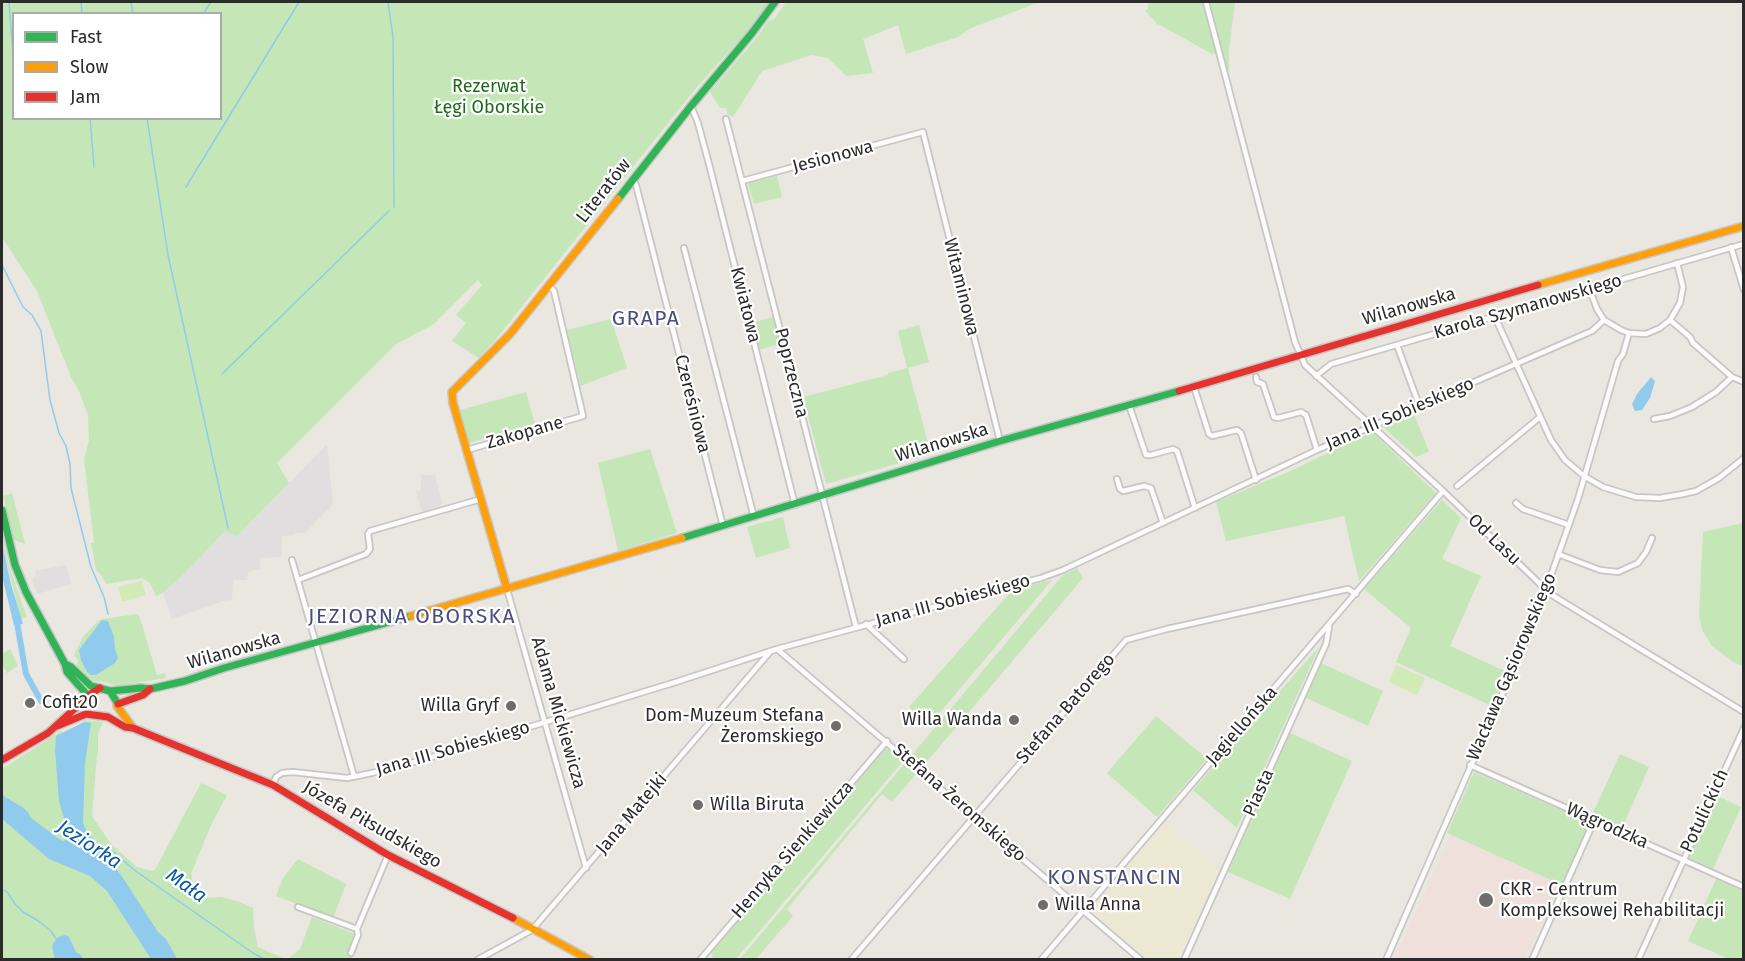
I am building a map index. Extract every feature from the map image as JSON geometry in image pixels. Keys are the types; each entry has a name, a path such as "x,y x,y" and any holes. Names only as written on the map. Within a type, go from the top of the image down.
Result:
{"main road":[{"name":"Literatów","path":"452,394 510,334 775,2"},
{"name":"Wilanowska","path":"111,692 150,689 507,589 795,505 1000,441 1194,387 1300,354 1743,226"},
{"name":"Adama Mickiewicza","path":"452,394 507,589"},
{"path":"2,510 19,575 69,675 85,691 86,699 94,715"},
{"path":"65,664 88,684 105,688 111,692 117,705 134,728"},
{"path":"57,726 99,688"},
{"name":"Wilanowska","path":"117,705 143,695 150,689"},
{"path":"4,759 57,726 82,715 103,716 117,705"},
{"name":"Józefa Piłsudskiego","path":"103,716 111,718 124,727 134,728 273,785 388,855 533,928 590,960"}],"street":[{"path":"1206,2 1300,354"},
{"name":"Kwiatowa","path":"691,106 709,164 795,505"},
{"name":"Poprzeczna","path":"726,119 856,627"},
{"name":"Jesionowa","path":"742,182 924,132"},
{"name":"Witaminowa","path":"924,132 1000,441"},
{"name":"Czereśniowa","path":"633,179 723,526"},
{"name":"Karola Szymanowskiego","path":"1317,376 1331,364 1743,244"},
{"path":"684,248 754,517"},
{"path":"1731,248 1743,290"},
{"path":"1589,288 1596,309 1604,320 1629,333 1646,334 1670,320 1678,308 1682,279 1677,263"},
{"name":"Zakopane","path":"467,450 583,416 554,291 549,285"},
{"path":"1495,317 1551,440 1561,454 1584,476 1603,487 1636,497 1660,498 1683,495 1707,486 1732,469 1743,458"},
{"name":"Jana III Sobieskiego","path":"273,785 276,777 293,772 346,778 422,760 770,651 1041,578 1063,570 1317,450 1592,331 1604,320"},
{"path":"1670,320 1732,377 1743,382"},
{"name":"Wacława Gąsiorowskiego","path":"1386,960 1547,592 1618,361 1623,354 1629,333"},
{"path":"1397,345 1419,405"},
{"name":"Od Lasu","path":"1300,354 1308,368 1443,491 1547,592 1743,712"},
{"path":"1256,377 1257,382 1263,384 1274,417 1301,412 1306,414 1317,450"},
{"path":"1654,419 1670,416 1692,407 1716,392 1732,377"},
{"path":"1194,387 1209,434 1212,436 1237,430 1241,433 1256,480"},
{"path":"1130,405 1146,455 1173,449 1177,451 1195,508"},
{"path":"1457,486 1540,417"},
{"path":"1116,479 1123,491 1144,486 1151,488 1163,523"},
{"name":"Jagiellońska","path":"1041,960 1443,491"},
{"path":"298,580 366,554 370,549 368,534 370,531 481,499"},
{"path":"1516,503 1523,509 1569,525"},
{"path":"1558,555 1600,570 1618,572 1638,563 1652,538"},
{"path":"292,560 354,776"},
{"name":"Adama Mickiewicza","path":"507,589 586,868"},
{"name":"Stefana Batorego","path":"851,960 1126,640 1177,626 1348,589 1356,594"},
{"path":"866,624 904,659"},
{"name":"Piasta","path":"1185,960 1326,644 1329,625"},
{"name":"Stefana Żeromskiego","path":"777,649 1141,960"},
{"name":"Jana Matejki","path":"477,960 533,928 770,651"},
{"name":"Potulickich","path":"1638,960 1743,728"},
{"name":"Henryka Sienkiewicza","path":"700,960 887,741"},
{"name":"Wągrodzka","path":"1470,765 1743,887"},
{"path":"1532,960 1594,821"},
{"path":"351,953 358,935 357,929 388,855"},
{"path":"298,907 357,929"}],"shaded area":[{"path":"327,444 333,504 305,533 282,536 281,557 260,558 260,569 248,572 247,580 233,580 232,600 172,619 163,593 225,530 237,536"},
{"path":"421,475 435,475 442,503 424,512 421,510 416,491 421,490"},
{"path":"66,565 71,584 37,594 32,579 36,576 35,571"},
{"path":"1165,822 1219,869 1179,959 1148,959 1090,910"},
{"name":"CKR - Centrum Kompleksowej Rehabilitacji","path":"1451,835 1559,884 1525,959 1394,960"}],"green space":[{"name":"Rezerwat Łęgi Oborskie","path":"2,2 774,2 696,88 479,358 452,341 466,323 456,315 482,285 478,280 434,324 396,344 277,463 289,483 237,536 225,531 187,571 163,593 156,596 150,583 142,578 106,584 96,570 91,543 94,543 84,459 89,440 88,415 37,291 2,237"},
{"path":"786,2 1040,2 971,28 958,37 906,54 898,25 863,39 873,73 846,76 828,58 812,55 762,71 733,117 728,115 726,108 720,108 710,92"},
{"path":"1148,2 1235,2 1229,50 1229,72 1213,52 1212,54 1156,24 1145,11 1148,9"},
{"path":"777,176 782,197 754,204 748,183"},
{"path":"773,317 780,344 758,350 752,323"},
{"path":"611,319 627,368 580,386 567,330"},
{"path":"919,325 929,362 908,368 931,454 826,484 803,397 907,368 898,331"},
{"path":"526,392 535,424 469,443 460,410"},
{"path":"1413,412 1429,451 1416,457 1382,426"},
{"path":"1372,432 1436,493 1359,581 1344,516 1226,541 1216,502 1286,473"},
{"path":"650,449 677,533 618,551 598,463"},
{"path":"12,493 25,544 14,540 3,496"},
{"path":"1442,500 1461,518 1442,559 1481,576 1450,646 1507,672 1492,706 1396,662 1411,628 1364,589"},
{"path":"783,517 790,548 756,558 747,527"},
{"path":"1743,523 1743,666 1733,662 1712,646 1702,630 1699,615 1703,532"},
{"path":"2,533 9,566 27,617 21,619 2,543"},
{"path":"1077,568 1083,578 923,766 912,755 1062,576"},
{"path":"1052,580 928,727 909,707 1008,595 1007,591"},
{"path":"142,581 146,595 122,602 118,587"},
{"path":"137,614 157,675 165,673 166,678 116,686 94,681 82,672 74,655 83,637 98,621"},
{"path":"1319,647 1237,828 1193,790"},
{"path":"10,649 18,666 7,673 2,665 2,654"},
{"path":"1321,663 1383,691 1368,726 1306,698"},
{"path":"1396,665 1425,678 1417,695 1389,682"},
{"path":"1156,716 1207,759 1157,817 1107,773"},
{"path":"83,720 103,722 98,734 92,816 111,844 137,867 153,871 156,868 201,783 227,795 211,825 191,874 195,891 205,898 221,897 253,908 258,947 285,959 2,959 2,769 61,731 65,733 84,722"},
{"path":"1290,733 1352,761 1290,899 1228,872"},
{"path":"886,749 891,750 903,761 736,959 709,960 713,955 710,952 821,823 823,825 831,816 829,813 834,807 837,810 845,801 842,798"},
{"path":"1620,754 1649,767 1622,828 1592,815"},
{"path":"905,763 917,773 892,802 882,794 787,909 793,916 756,959 740,959"},
{"path":"1474,772 1590,823 1562,885 1447,833"},
{"path":"1717,796 1741,807 1713,869 1689,858"},
{"path":"298,859 346,884 333,918 276,896 283,878"},
{"path":"1716,879 1743,891 1743,959 1729,959 1688,941"},
{"path":"312,917 355,934 348,951 353,959 287,960 300,949"}],"water":[{"path":"1651,377 1655,381 1650,398 1642,410 1635,411 1632,404"},
{"path":"2,543 23,624 14,625 2,576"},
{"path":"102,620 108,621 118,658 115,663 96,675 91,675 81,660 79,650"},
{"name":"Jeziorka","path":"84,722 91,723 85,763 83,823 87,832 123,878 158,932 166,939 177,959 151,959 107,891 90,876 49,859 2,819 2,795 22,807 31,818 59,839 63,841 68,839 69,835 59,801 56,736"},
{"path":"65,935 69,937 76,952 83,959 55,959 53,944 58,937"}],"waterway":[{"path":"9,2 12,42"},
{"path":"81,2 82,12"},
{"path":"131,2 133,12"},
{"path":"204,12 211,2"},
{"path":"186,187 299,2"},
{"path":"388,2 393,37 394,207"},
{"path":"90,120 94,167"},
{"path":"147,120 168,255 228,528"},
{"path":"222,374 389,211"},
{"path":"2,265 23,307 32,315 41,331 50,400 59,433 66,446 70,464 71,488 91,567 104,597 108,614"},
{"path":"16,617 26,674 41,701"},
{"name":"Mała","path":"106,856 112,851 137,872 266,960"},
{"path":"2,889 23,912 50,930 57,940"}],"traffic: fast":[{"path":"618,199 775,2"},
{"path":"682,538 1000,441 1179,391"},
{"path":"2,510 15,565 26,592 65,664 67,672 89,697"},
{"path":"111,691 150,689 185,681 411,616"},
{"path":"65,664 91,686 110,691 118,704"}],"traffic: slow":[{"path":"507,589 453,403 452,392 510,334 618,199"},
{"path":"1538,285 1744,226"},
{"path":"411,616 682,538"},
{"path":"117,706 133,728"},
{"path":"513,918 590,960"}],"traffic: jam":[{"path":"1179,391 1538,285"},
{"path":"2,760 48,733 100,688"},
{"path":"118,704 143,695 150,689"},
{"path":"57,726 86,714 108,717 125,727 133,728 273,785 388,855 513,918"}],"place":[{"name":"Cofit20","path":"30,703"},
{"name":"Willa Gryf","path":"511,706"},
{"name":"Willa Wanda","path":"1014,720"},
{"name":"Dom-Muzeum Stefana Żeromskiego","path":"836,726"},
{"name":"Willa Biruta","path":"698,805"},
{"name":"CKR - Centrum Kompleksowej Rehabilitacji","path":"1486,900"},
{"name":"Willa Anna","path":"1043,905"}],"district":[{"name":"GRAPA","path":"646,319"},
{"name":"JEZIORNA OBORSKA","path":"412,617"},
{"name":"KONSTANCIN","path":"1115,878"}]}
